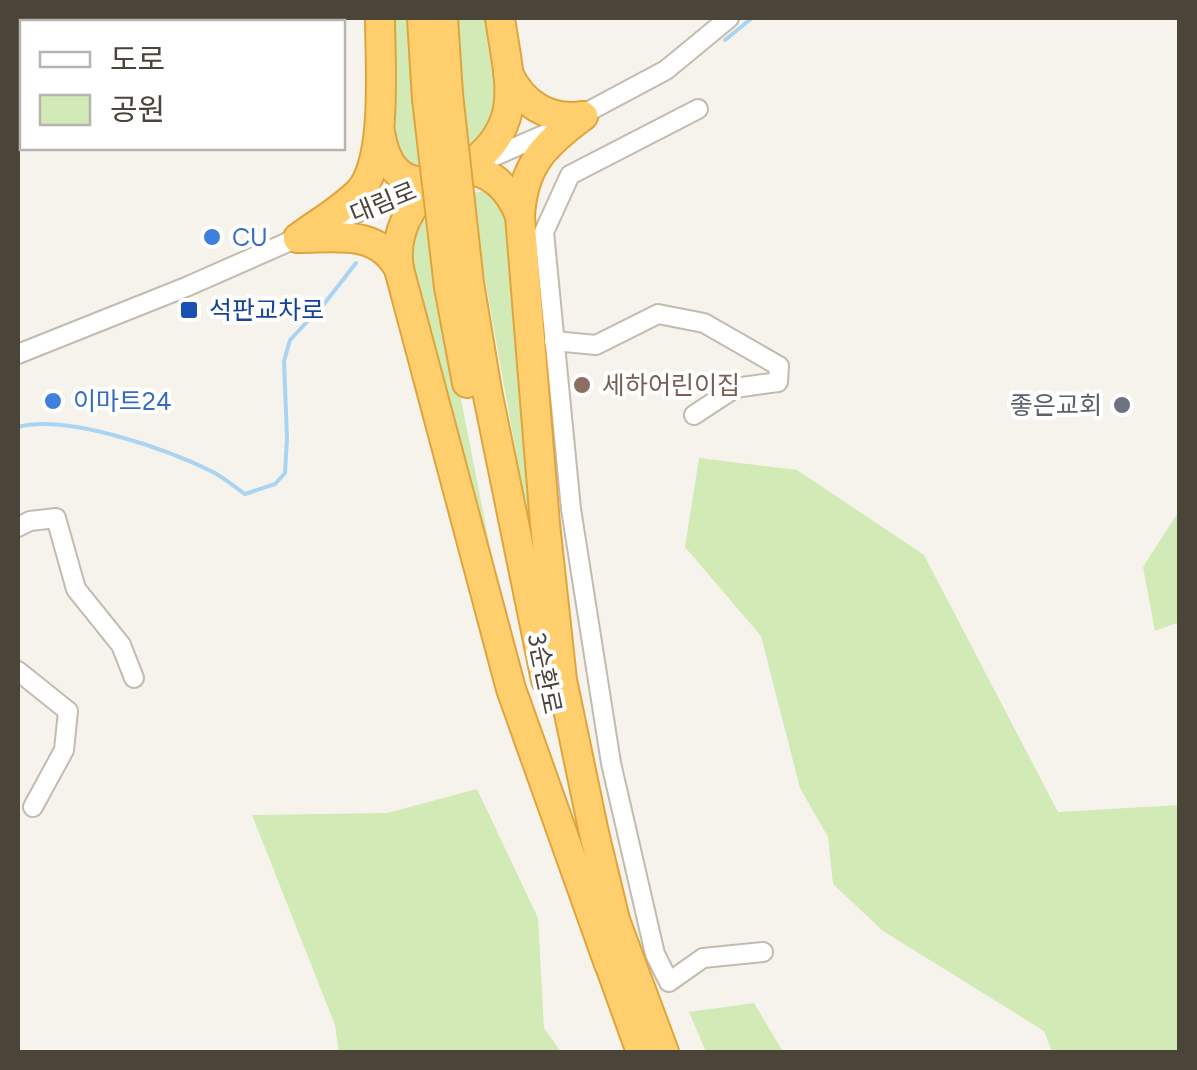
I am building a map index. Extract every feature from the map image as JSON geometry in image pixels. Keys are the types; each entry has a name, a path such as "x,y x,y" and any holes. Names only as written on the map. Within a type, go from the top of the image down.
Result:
{"highway":[{"path":"298,238 362,188 375,160 380,18"},
{"path":"422,18 438,97 459,285"},
{"path":"438,97 442,18"},
{"path":"464,169 486,152 503,129 510,97 500,18"},
{"path":"507,71 521,95 536,108 554,116 583,116"},
{"path":"583,116 536,158 526,180 520,216 560,662 572,736 615,920"},
{"path":"379,128 384,152 396,171 414,181 433,182"},
{"path":"464,169 494,178 520,216"},
{"path":"433,182 412,206 403,226 396,253 398,269 511,690 609,964"},
{"path":"298,238 372,242 388,252 398,269"},
{"name":"3순환로","path":"459,285 487,391 553,712 591,848 664,1052"},
{"name":"3순환로","path":"459,285 493,518 544,750 580,882 640,1052"}],"street":[{"name":"대림로","path":"18,354 548,133 666,70 730,18"},
{"path":"698,110 570,175 544,232 571,509 608,743 655,954 668,982 703,958 763,952"},
{"path":"554,340 596,345 658,314 704,323 779,366 778,382 735,388 694,416"},
{"path":"18,526 56,518 76,589 121,645 134,678"},
{"path":"18,671 68,711 64,750 34,807"}],"green space":[{"path":"387,18 408,18 412,104 459,94 451,18 491,18 500,110 475,146 416,171 389,144"},
{"path":"493,193 509,210 549,638 476,228 430,240 511,655 406,251 423,213 467,194"},
{"path":"699,458 797,470 924,555 1058,812 1179,805 1179,1052 1052,1052 1044,1031 883,931 833,884 828,837 800,788 761,636 685,547"},
{"path":"1179,511 1179,626 1177,623 1155,631 1143,567"},
{"path":"477,789 538,918 544,1028 561,1052 339,1052 335,1025 252,815 387,813"},
{"path":"754,1003 783,1052 706,1052 689,1012"}],"waterway":[{"path":"725,40 752,18"},
{"path":"18,427 63,425 117,436 193,463 245,494 275,484 285,473 284,361 290,340 356,263"}],"place":[{"name":"CU","path":"212,237"},
{"name":"석판교차로","path":"189,310"},
{"name":"세하어린이집","path":"582,385"},
{"name":"이마트24","path":"53,401"},
{"name":"좋은교회","path":"1122,405"}]}
